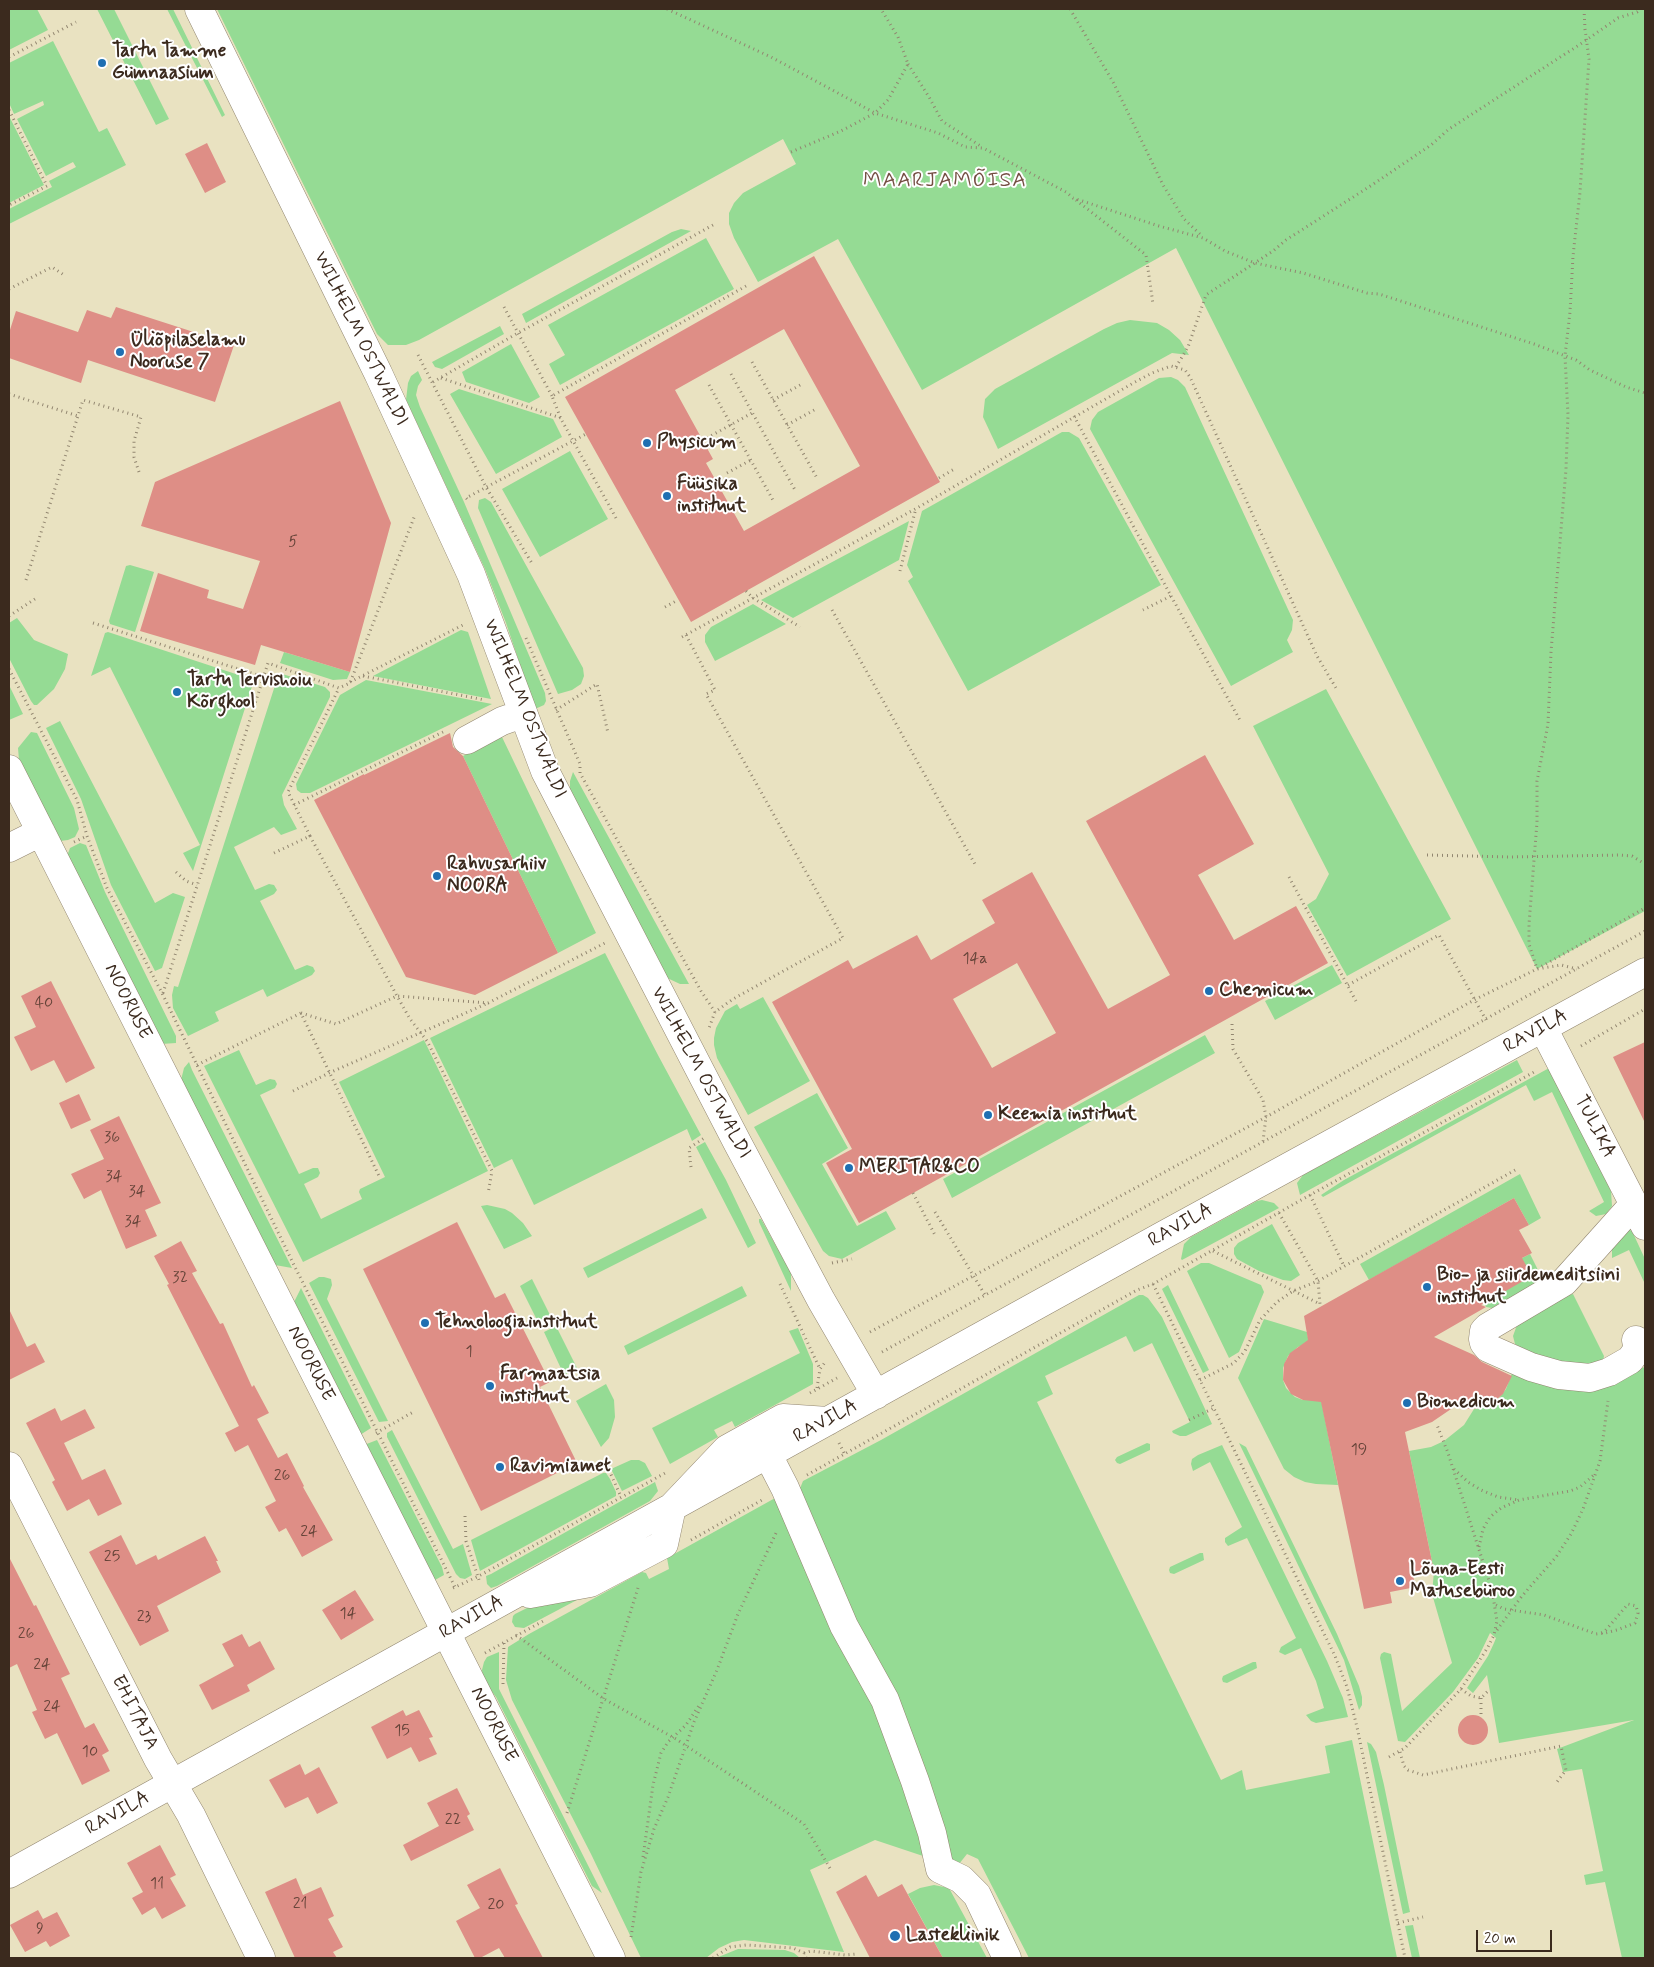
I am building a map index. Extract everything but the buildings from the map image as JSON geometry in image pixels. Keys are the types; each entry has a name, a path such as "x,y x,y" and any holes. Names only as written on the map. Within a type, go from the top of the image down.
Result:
{"street":[{"name":"WILHELM OSTWALDI","path":"199,9 378,373 471,574 545,771 667,1010 821,1300 876,1394"},
{"path":"456,736 522,714"},
{"name":"NOORUSE","path":"9,769 446,1633 621,1951"},
{"path":"9,848 41,832"},
{"name":"RAVILA","path":"9,1874 672,1506 1645,972"},
{"name":"TULIKA","path":"1543,1028 1640,1215"},
{"path":"1636,1340 1638,1349 1634,1357 1620,1367 1590,1378 1575,1378 1531,1367 1488,1348 1484,1343 1483,1334 1488,1327 1564,1282 1640,1215"},
{"path":"672,1506 727,1448 783,1418 828,1421"},
{"path":"768,1454 844,1626 885,1700 932,1833 940,1869 961,1879 977,1895 1007,1958"},
{"name":"EHITAJA","path":"9,1466 158,1759 191,1815 261,1958"}],"path":[{"path":"667,9 771,57 875,113 938,133 965,147 983,148"},
{"path":"881,9 898,37 908,64 929,96 942,121 983,148 1066,192 1146,255 1153,304"},
{"path":"1070,9 1113,82 1163,185 1184,219 1203,238 1225,251 1255,263 1303,273 1367,293 1380,294 1534,344 1576,360 1590,370 1626,387 1645,393"},
{"path":"1538,969 1529,944 1537,781 1546,737 1550,700 1551,652 1566,469 1568,415 1565,356 1580,192 1589,59 1588,39 1584,29 1584,9"},
{"path":"1176,367 1188,347 1206,295 1431,145 1450,129 1618,18 1641,9"},
{"path":"9,57 76,22"},
{"path":"791,152 840,131 875,113 888,100 908,64"},
{"path":"9,110 47,186 9,205"},
{"path":"1073,198 1203,238"},
{"path":"433,382 713,225"},
{"path":"9,289 52,267 64,275"},
{"path":"552,396 746,286"},
{"path":"504,308 616,518"},
{"path":"418,354 486,487 533,565"},
{"path":"752,362 816,478"},
{"path":"682,637 917,508 1074,416 1152,373 1171,366 1186,370 1190,377 1317,656 1336,688"},
{"path":"731,374 795,490"},
{"path":"441,378 562,418"},
{"path":"773,400 802,384"},
{"path":"709,385 774,502"},
{"path":"9,394 78,416"},
{"path":"26,580 83,400 141,417 134,441 134,457 139,472"},
{"path":"787,425 816,409"},
{"path":"707,438 752,413"},
{"path":"1074,416 1241,722"},
{"path":"470,506 466,498 586,434"},
{"path":"727,473 751,460"},
{"path":"939,478 956,468"},
{"path":"350,683 418,508"},
{"path":"900,571 917,508"},
{"path":"746,591 753,598 800,627"},
{"path":"1143,610 1171,596"},
{"path":"9,616 35,600"},
{"path":"665,607 678,600"},
{"path":"832,610 976,866"},
{"path":"470,622 339,688 288,792 397,996 410,1019 422,1033 492,1171 488,1194"},
{"path":"93,623 264,676"},
{"path":"523,630 580,764 580,774 701,991 715,1012"},
{"path":"686,635 715,690 706,694 843,938 733,999 715,1012 709,1028"},
{"path":"162,994 268,663 339,688"},
{"path":"9,669 77,800 107,888 162,994 456,1587"},
{"path":"363,676 487,701"},
{"path":"556,710 597,684 608,733"},
{"path":"294,804 456,736"},
{"path":"274,853 310,836"},
{"path":"1427,855 1620,855 1632,856 1645,864"},
{"path":"176,872 186,881 197,885"},
{"path":"1289,877 1357,1003"},
{"path":"806,1395 817,1388 853,1356 973,1276 1266,1117 1474,1000 1538,969 1645,908"},
{"path":"817,1388 820,1369 830,1354 853,1356 985,1295 1645,931"},
{"path":"1348,985 1439,935 1486,1020"},
{"path":"293,1091 329,1073 488,1003 606,943"},
{"path":"1538,969 1561,965 1577,968"},
{"path":"197,1065 301,1013 336,1024 397,996 488,1003"},
{"path":"1592,1040 1645,1009"},
{"path":"301,1013 379,1176"},
{"path":"1232,1024 1233,1049 1263,1100 1266,1117 1263,1142"},
{"path":"689,1541 787,1495 1129,1295 1153,1284 1310,1195 1540,1069"},
{"path":"691,1167 689,1148 707,1136"},
{"path":"1200,1380 1234,1363 1246,1351 1260,1320 1277,1302 1293,1291 1318,1281 1518,1169"},
{"path":"913,1193 936,1237"},
{"path":"1310,1195 1344,1266"},
{"path":"936,1212 985,1295"},
{"path":"1213,1250 1320,1304 1318,1281 1279,1214"},
{"path":"829,1262 837,1263 852,1259"},
{"path":"1153,1284 1335,1656 1344,1679 1357,1727 1405,1958"},
{"path":"1389,1757 1400,1752 1460,1689 1474,1671 1494,1635 1511,1610 1556,1557 1571,1534 1584,1509 1597,1472 1603,1444 1607,1412 1607,1389 1603,1374"},
{"path":"1189,1420 1214,1408"},
{"path":"352,1448 415,1412"},
{"path":"1437,1425 1453,1469 1495,1605 1497,1621 1494,1635"},
{"path":"605,1461 622,1497"},
{"path":"1453,1469 1481,1490 1498,1497 1519,1500"},
{"path":"430,1600 477,1577 668,1472"},
{"path":"1479,1550 1482,1529 1501,1508 1519,1500 1570,1491 1580,1487 1597,1472"},
{"path":"641,1872 654,1829 668,1797 685,1745 787,1495"},
{"path":"465,1516 466,1541 477,1577"},
{"path":"567,1814 640,1583"},
{"path":"1495,1605 1511,1610 1544,1615 1600,1634 1635,1623 1638,1613 1636,1606 1628,1604 1605,1631 1600,1634"},
{"path":"463,1664 551,1617"},
{"path":"516,1636 604,1699 673,1737 804,1824 831,1870"},
{"path":"1460,1689 1470,1696 1480,1698"},
{"path":"1480,1698 1489,1690"},
{"path":"621,1951 632,1924 656,1768 661,1753 668,1742 686,1725 704,1698"},
{"path":"1480,1698 1481,1715"},
{"path":"1400,1752 1408,1770 1423,1775 1561,1746 1566,1770 1557,1782"},
{"path":"1398,1924 1423,1917"},
{"path":"713,1958 730,1948 746,1945 793,1948 804,1953 811,1951 845,1955 856,1954"},
{"path":"804,1953 806,1958"}],"green space":[{"path":"9,9 37,9 48,30 9,50"},
{"path":"97,9 114,9 169,119 156,125"},
{"path":"167,9 173,9 225,115 222,117"},
{"path":"217,9 1645,9 1645,911 1537,969 1176,248 922,390 838,239 758,282 734,238 729,224 729,213 734,203 743,193 796,164 783,139 419,340 406,345 388,345 377,334"},
{"path":"53,41 99,132 107,128 126,165 9,224 9,209 52,187 49,181 76,167 73,162 46,176 17,119 44,105 43,101 14,114 9,103 9,63"},
{"path":"9,116 44,185 9,203"},
{"path":"681,229 691,231 526,323 522,314 672,232"},
{"path":"706,238 734,289 560,385 549,364 565,355 548,325"},
{"path":"1130,320 1157,323 1169,330 1180,340 1189,355 1172,353 998,449 983,417 985,399 995,389 1104,329"},
{"path":"500,326 504,334 442,369 435,367 432,362"},
{"path":"511,344 540,397 529,403 466,382 462,372"},
{"path":"418,371 422,380 416,395 420,407 464,502 545,693 546,701 544,705 535,709 506,623 485,569 406,400 408,383 411,376"},
{"path":"1171,377 1178,380 1185,387 1293,620 1292,630 1287,640 1293,652 1231,686 1090,429 1092,420 1098,412 1159,378"},
{"path":"459,389 553,419 562,437 496,474 450,394"},
{"path":"1062,432 1069,432 1079,438 1161,585 968,691 908,581 913,577 907,565 922,511"},
{"path":"570,451 608,519 540,557 502,489"},
{"path":"485,498 491,502 583,668 584,676 581,684 572,690 558,694 478,508 479,500"},
{"path":"909,521 899,560 793,618 761,600"},
{"path":"130,565 154,572 135,632 110,624 109,621 126,566"},
{"path":"753,604 786,624 715,661 705,642 705,635 711,627"},
{"path":"17,618 34,640 68,654 65,669 54,689 37,705 34,705 31,701 9,658 9,623"},
{"path":"461,630 468,632 491,699 373,676"},
{"path":"108,632 254,680 193,871 183,853 200,845 110,667 91,676 105,633"},
{"path":"284,652 350,672 347,679 333,680 280,663"},
{"path":"279,673 325,687 330,692 330,697 282,795 284,805 297,829 281,835 274,827 234,847 255,890 269,884 274,885 277,890 274,894 260,901 295,970 307,965 313,967 315,971 312,975 267,997 263,989 215,1012 219,1021 188,1036 173,1008 172,995 174,986 178,987"},
{"path":"366,680 492,704 310,793 301,793 297,790 296,784 340,695"},
{"path":"9,685 23,714 9,720"},
{"path":"1326,689 1451,919 1347,976 1307,905 1316,899 1329,874 1253,726"},
{"path":"60,721 155,903 173,893 185,897 162,968 155,971 111,885 81,799 46,728"},
{"path":"31,732 37,733 74,808 79,829 75,837 68,840 60,841 19,760 18,748"},
{"path":"502,737 596,933 558,953 463,756"},
{"path":"573,772 689,984 680,984 663,976 570,790"},
{"path":"80,843 86,845 105,892 176,1036 176,1043 161,1044 67,856 70,848"},
{"path":"605,953 701,1135 692,1141 687,1129 534,1205 512,1159 494,1168 430,1038"},
{"path":"1332,965 1342,983 1275,1020 1265,1001"},
{"path":"763,997 810,1081 748,1115 717,1058 714,1038 716,1028 725,1011 737,1004 740,1009"},
{"path":"1205,1035 1215,1053 952,1198 943,1179"},
{"path":"424,1040 488,1171 303,1262 204,1066 239,1050 256,1085 270,1079 275,1080 277,1084 275,1088 260,1095 299,1174 313,1168 318,1168 320,1173 318,1177 304,1184 321,1219 362,1199 359,1192 360,1189 385,1177 339,1082"},
{"path":"1517,1060 1523,1072 1300,1195 1297,1183 1303,1175"},
{"path":"189,1062 292,1268 275,1265 181,1080 184,1068"},
{"path":"1551,1067 1611,1191 1612,1206 1606,1214 1596,1216 1589,1211 1604,1202 1552,1092 1534,1101 1526,1085 1323,1197 1321,1195 1344,1180"},
{"path":"817,1093 848,1148 822,1164 857,1226 886,1211 896,1229 842,1259 829,1256 823,1251 754,1127"},
{"path":"705,1142 726,1180 756,1243 748,1248 696,1147"},
{"path":"1520,1174 1541,1218 1529,1225 1514,1198 1369,1280 1360,1264"},
{"path":"1262,1200 1274,1203 1279,1208 1181,1259 1184,1244 1191,1237"},
{"path":"487,1205 505,1209 512,1213 523,1223 532,1236 504,1249 481,1206"},
{"path":"702,1208 707,1218 588,1278 583,1268"},
{"path":"759,1219 761,1219 791,1273 791,1291 759,1222"},
{"path":"1272,1224 1300,1275 1291,1281 1259,1271 1237,1259 1234,1254 1234,1248 1238,1243"},
{"path":"1628,1229 1632,1231 1645,1259 1645,1284 1629,1250 1612,1258 1612,1249 1623,1232"},
{"path":"1530,1254 1543,1280 1492,1308 1486,1307 1484,1303 1522,1258"},
{"path":"1201,1263 1209,1263 1261,1285 1264,1292 1239,1352 1229,1358 1187,1271"},
{"path":"319,1277 331,1279 332,1285 327,1299 388,1421 379,1422 309,1283"},
{"path":"532,1279 551,1317 539,1324 520,1286"},
{"path":"1168,1285 1209,1370 1203,1373 1162,1289"},
{"path":"742,1286 747,1296 628,1355 624,1346"},
{"path":"301,1288 371,1428 360,1435 295,1308 294,1302"},
{"path":"1573,1294 1604,1356 1603,1361 1599,1364 1560,1366 1515,1344 1513,1336 1517,1325"},
{"path":"1139,1295 1148,1298 1162,1317 1212,1424 1186,1436 1173,1433 1172,1431 1190,1422 1152,1343 1134,1352 1126,1336 1045,1376 1053,1394 1037,1402 1221,1780 1242,1770 1246,1790 1330,1773 1325,1746 1352,1740 1397,1958 1029,1958 978,1859 967,1854 959,1864 946,1856 872,1655 799,1491 803,1481 881,1440"},
{"path":"1264,1319 1307,1332 1309,1343 1298,1347 1288,1356 1283,1368 1283,1380 1286,1388 1295,1397 1303,1400 1321,1399 1338,1485 1305,1482 1294,1477 1284,1469 1238,1378"},
{"path":"556,1326 577,1368 564,1375 544,1332"},
{"path":"798,1328 813,1364 813,1384 735,1427 732,1421 714,1430 718,1437 670,1464 652,1428 800,1353 789,1331"},
{"path":"1645,1367 1645,1958 1622,1958 1605,1882 1586,1885 1584,1875 1603,1871 1582,1769 1563,1772 1557,1749 1634,1720 1499,1743 1487,1675 1473,1693 1467,1688 1488,1656 1494,1643 1496,1638 1490,1633 1478,1658 1453,1692 1405,1742 1398,1741 1380,1658 1384,1652 1391,1654 1402,1711 1452,1663 1432,1594 1434,1571 1409,1451 1431,1447 1444,1441 1464,1425 1474,1409 1485,1407 1499,1398 1506,1389 1512,1373 1615,1377"},
{"path":"606,1384 614,1400 615,1417 609,1438 601,1447 576,1401"},
{"path":"392,1430 453,1549 463,1544 472,1575 465,1579 460,1578 456,1574 387,1437 387,1433"},
{"path":"377,1440 442,1567 444,1575 435,1580 364,1445"},
{"path":"1147,1443 1150,1444 1150,1450 1120,1464 1115,1460 1117,1457"},
{"path":"1239,1443 1246,1447 1337,1634 1359,1686 1362,1705 1359,1710 1344,1660"},
{"path":"1222,1445 1327,1661 1343,1698 1348,1717 1316,1723 1311,1721 1306,1715 1324,1708 1316,1681 1301,1648 1285,1655 1279,1652 1281,1647 1296,1638 1247,1538 1228,1546 1225,1542 1225,1538 1242,1527 1210,1462 1193,1471 1191,1464 1192,1459 1198,1455"},
{"path":"631,1460 639,1460 645,1463 652,1476 622,1491 611,1469"},
{"path":"606,1473 610,1479 616,1496 480,1571 471,1540"},
{"path":"655,1482 658,1491 650,1501 497,1586 491,1588 487,1584 486,1576"},
{"path":"777,1497 873,1700 929,1858 875,1840 810,1870 844,1952 744,1940 732,1942 719,1948 706,1958 641,1958 591,1854 512,1700 506,1680 508,1647 642,1572 646,1573 649,1579 669,1569 667,1558"},
{"path":"1203,1553 1204,1560 1174,1574 1170,1573 1170,1567"},
{"path":"592,1592 524,1628 515,1627 512,1622 515,1614 531,1606"},
{"path":"499,1652 499,1689 602,1893 592,1886 496,1697 483,1680 482,1670 484,1662 487,1657"},
{"path":"1256,1662 1257,1668 1227,1683 1223,1682 1223,1676"},
{"path":"1367,1742 1371,1744 1376,1752 1384,1785 1410,1912 1403,1914"},
{"path":"934,1885 949,1888 987,1958 943,1958 908,1894 920,1888"},
{"path":"1413,1925 1420,1958 1412,1958 1405,1926"},
{"path":"738,1949 785,1950 794,1953 800,1958 716,1958"}],"place":[{"name":"Tartu Tamme Gümnaasium","path":"102,63"},
{"name":"Üliõpilaselamu Nooruse 7","path":"120,352"},
{"name":"Physicum","path":"647,443"},
{"name":"Füüsika instituut","path":"667,496"},
{"name":"Tartu Tervishoiu Kõrgkool","path":"177,692"},
{"name":"Rahvusarhiiv NOORA","path":"437,876"},
{"name":"Chemicum","path":"1209,991"},
{"name":"Keemia instituut","path":"988,1115"},
{"name":"MERITAR&CO","path":"849,1168"},
{"name":"Bio- ja siirdemeditsiini instituut","path":"1427,1287"},
{"name":"Tehnoloogiainstituut","path":"425,1323"},
{"name":"Farmaatsia instituut","path":"490,1386"},
{"name":"Biomedicum","path":"1407,1403"},
{"name":"Ravimiamet","path":"500,1467"},
{"name":"Lõuna-Eesti Matusebüroo","path":"1400,1581"},
{"name":"Lastekliinik","path":"895,1936"}],"district":[{"name":"MAARJAMÕISA","path":"945,182"}]}
